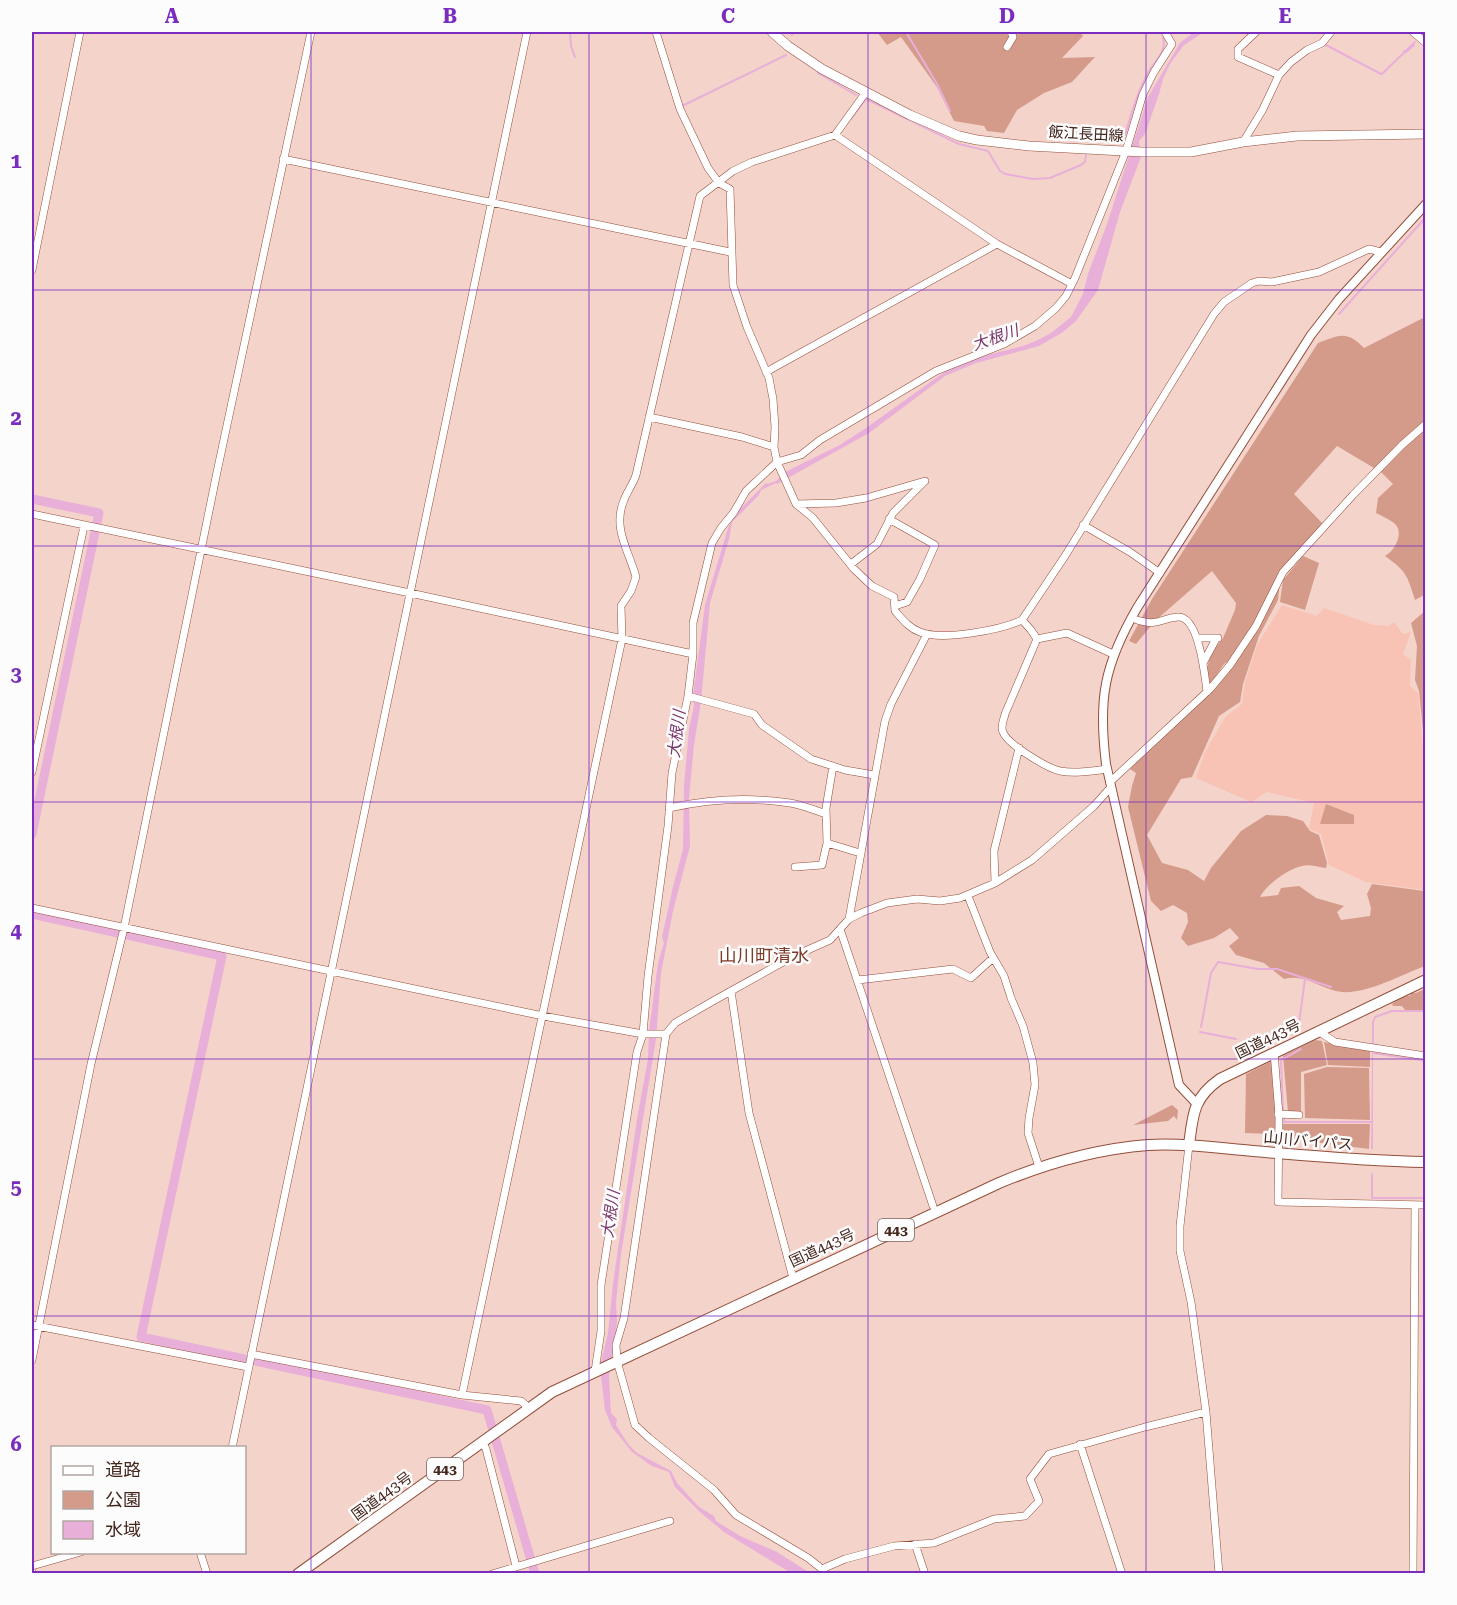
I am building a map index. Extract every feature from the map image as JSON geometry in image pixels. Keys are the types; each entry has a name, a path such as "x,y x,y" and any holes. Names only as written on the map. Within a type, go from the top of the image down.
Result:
{"highway":[{"name":"国道443号","path":"1196,1103 1209,1087 1220,1079 1425,980"},
{"path":"1189,1145 1196,1103"},
{"name":"国道443号","path":"298,1573 552,1392 595,1371 999,1182 1073,1157 1149,1145 1189,1145"},
{"name":"山川バイパス","path":"1189,1145 1374,1162 1425,1162"}],"main road":[{"name":"飯江長田線","path":"772,32 804,58 910,116 959,136 1029,146 1142,152 1191,152 1243,141 1297,136 1425,134"}],"street":[{"path":"32,270 80,32"},
{"path":"32,1360 35,1325 91,1064 124,928 310,32"},
{"path":"232,1446 528,32"},
{"path":"656,32 680,109 708,168 719,183 730,189 730,252 733,285 747,327 766,372 773,399 774,447 777,462 796,504 813,518 872,586 894,597 895,611 909,626 927,634 979,632 1022,620 1214,314 1224,302 1252,283 1272,282 1319,272 1369,249 1381,252"},
{"path":"1007,47 1012,41 1011,32"},
{"path":"595,1371 601,1331 601,1285 637,1052 644,1034 648,976 672,773 689,697 693,623 712,543 746,491 777,462 801,455 820,440 936,371 1004,344 1035,326 1056,308 1072,284 1128,151 1143,94 1172,44 1165,32"},
{"path":"1256,32 1238,49 1238,57 1279,75"},
{"path":"1243,141 1262,111 1279,75 1307,50 1322,43 1330,32"},
{"path":"1413,32 1425,43"},
{"path":"462,1395 622,639 621,606 631,591 636,577 621,536 619,521 624,500 636,475 700,196 733,171 753,162 836,135 866,92"},
{"path":"836,135 997,244 1072,284"},
{"path":"283,159 730,252"},
{"path":"1196,1103 1179,1086 1107,769 1102,731 1102,705 1113,654 1128,624 1311,335 1339,299 1425,204"},
{"path":"766,372 997,244"},
{"path":"649,417 742,437 774,447"},
{"path":"1206,1412 1049,1454 1030,1479 1040,1500 1025,1516 994,1520 934,1543 894,1546 854,1557 823,1571 736,1515 714,1490 635,1425 617,1361 616,1345 624,1318 666,1034 675,1023 794,956 830,940 849,919 886,903 917,899 940,901 968,896 995,883 1032,860 1094,806 1110,785 1207,692 1230,665 1256,626 1283,572 1353,495 1425,424"},
{"path":"796,504 836,503 866,498 926,481 893,513 877,544 851,564"},
{"path":"32,514 693,654"},
{"path":"889,519 935,545 907,602 895,606"},
{"path":"1083,525 1130,552 1160,573"},
{"path":"32,772 84,526"},
{"path":"1137,620 1151,623 1176,617 1184,618 1191,624 1203,663 1207,692"},
{"path":"1022,620 1037,639"},
{"path":"1037,639 1067,633 1113,654"},
{"path":"849,919 885,721 891,704 927,634"},
{"path":"1197,638 1218,638 1203,663"},
{"path":"1037,639 1005,714 1003,734 1019,748 1060,771 1082,772 1107,769"},
{"path":"689,697 754,714 762,724 811,759 874,775"},
{"path":"995,883 994,851 1019,748"},
{"path":"795,867 822,865 827,843 826,814 833,766"},
{"path":"669,808 711,801 754,799 791,803 826,814"},
{"path":"827,843 860,854"},
{"path":"968,896 993,958 1004,975 1023,1026 1033,1063 1035,1085 1028,1133 1039,1167"},
{"path":"32,908 543,1016 644,1034 666,1034"},
{"path":"840,929 933,1206"},
{"path":"858,980 953,969 971,978 993,958"},
{"path":"731,991 749,1113 793,1278"},
{"path":"1318,1031 1335,1042 1425,1056"},
{"path":"1274,1052 1278,1114 1278,1202 1425,1205"},
{"path":"1278,1114 1299,1115"},
{"path":"1189,1145 1180,1226 1180,1251 1191,1302 1206,1412 1219,1574"},
{"path":"1413,1574 1415,1205"},
{"path":"35,1325 248,1366"},
{"path":"251,1355 462,1395 521,1401 529,1408"},
{"path":"483,1441 516,1566"},
{"path":"1080,1444 1122,1574"},
{"path":"492,1574 670,1521"},
{"path":"915,1544 925,1574"},
{"path":"32,1566 74,1554"},
{"path":"202,1554 207,1574"}],"shaded area":[{"path":"1282,605 1317,616 1324,608 1374,625 1388,626 1394,622 1403,634 1411,632 1403,654 1411,660 1410,686 1418,693 1425,768 1426,884 1424,890 1366,882 1329,865 1321,834 1309,829 1314,803 1267,792 1251,802 1196,778 1205,752 1226,716 1242,704 1245,682 1257,645"}],"green space":[{"path":"877,32 999,32 1009,35 1023,32 1080,32 1083,36 1062,58 1095,57 1072,82 1044,93 1017,110 1004,133 987,131 984,126 954,121 937,87 901,37 887,45"},
{"path":"1425,317 1425,359 1423,362 1426,365 1425,421 1374,468 1337,446 1294,494 1323,524 1278,574 1245,638 1210,685 1207,668 1211,653 1223,638 1236,603 1212,571 1155,621 1136,644 1129,641 1152,599 1318,343 1348,336 1364,348"},
{"path":"1425,427 1426,594 1415,600 1405,575 1385,556 1392,550 1399,531 1392,522 1376,513 1378,498 1393,484 1381,472"},
{"path":"1303,556 1319,563 1305,610 1280,602 1283,580"},
{"path":"1280,581 1278,600 1259,636 1243,684 1240,702 1219,716 1192,777 1181,779 1147,835 1162,863 1188,870 1204,881 1211,868 1241,831 1266,815 1287,816 1303,821 1310,831 1319,835 1327,863 1326,868 1307,865 1296,868 1273,882 1260,897 1278,895 1281,888 1299,886 1316,898 1344,906 1337,912 1341,920 1370,916 1371,908 1367,894 1372,884 1424,891 1425,889 1425,966 1384,983 1352,992 1335,991 1299,978 1284,979 1264,963 1236,955 1229,946 1239,938 1230,928 1214,938 1188,946 1181,938 1188,922 1187,913 1173,905 1161,911 1151,901 1128,807 1136,773 1130,769 1233,665"},
{"path":"1425,611 1425,751 1419,691 1415,680 1417,646 1411,623"},
{"path":"1326,804 1354,815 1354,824 1320,824"},
{"path":"1425,989 1424,1010 1405,1010 1402,1006 1392,1004 1404,994 1410,996 1411,992 1416,993"},
{"path":"1315,1040 1322,1041 1327,1065 1301,1072 1301,1112 1288,1112 1283,1056"},
{"path":"1324,1042 1370,1051 1370,1067 1328,1065"},
{"path":"1272,1061 1276,1113 1275,1134 1245,1133 1246,1074"},
{"path":"1327,1067 1369,1068 1370,1120 1305,1118 1304,1074"},
{"path":"1172,1105 1178,1110 1177,1120 1174,1116 1168,1121 1133,1125"},
{"path":"1283,1124 1370,1124 1369,1149 1282,1138"}],"water":[{"name":"大根川","path":"1194,32 1204,32 1184,45 1170,64 1163,79 1145,134 1139,141 1141,157 1120,212 1098,290 1076,321 1063,332 1039,346 976,363 945,376 869,433 777,484 761,490 759,495 732,522 710,603 689,798 690,846 673,911 661,973 656,1039 621,1254 616,1302 617,1323 609,1376 611,1413 617,1419 616,1425 628,1444 637,1453 671,1471 677,1483 699,1507 714,1516 716,1521 740,1536 777,1552 810,1573 791,1573 724,1532 675,1487 669,1472 652,1466 632,1452 612,1427 605,1410 600,1367 608,1333 637,1119 648,1059 649,1031 658,963 664,943 662,937 683,849 684,786 689,729 694,706 693,696 705,605 728,528 737,512 766,483 776,481 785,472 840,445 946,371 979,357 1038,340 1071,317 1083,294 1148,97 1180,43"},
{"path":"1372,1052 1426,1062 1373,1054 1373,1149 1371,1149"}],"waterway":[{"path":"570,32 575,57"},
{"path":"906,32 950,111"},
{"path":"1420,32 1426,38"},
{"path":"1093,141 1120,142 1124,138 1141,87 1162,51 1163,38"},
{"path":"1326,45 1381,74 1415,42"},
{"path":"1404,51 1406,52 1414,45"},
{"path":"682,106 786,55"},
{"path":"818,73 856,95"},
{"path":"851,119 866,99 959,144 988,151 1000,171 1005,174 1033,179 1050,178 1081,165 1085,162 1086,154"},
{"path":"1339,314 1426,217"},
{"path":"32,499 99,513 32,834"},
{"path":"32,914 222,956 141,1337 487,1410 535,1574"},
{"path":"1201,1027 1211,973 1218,962 1258,969 1277,969 1331,987"},
{"path":"1298,1031 1305,979"},
{"path":"1376,1045 1373,1044 1375,1017 1392,1011 1426,1011"},
{"path":"1200,1032 1236,1039"},
{"path":"1283,1112 1281,1060 1301,1049"},
{"path":"1284,1117 1284,1122 1372,1122"},
{"path":"1372,1174 1372,1198 1426,1198"}],"district":[{"name":"山川町清水","path":"764,956"}]}
